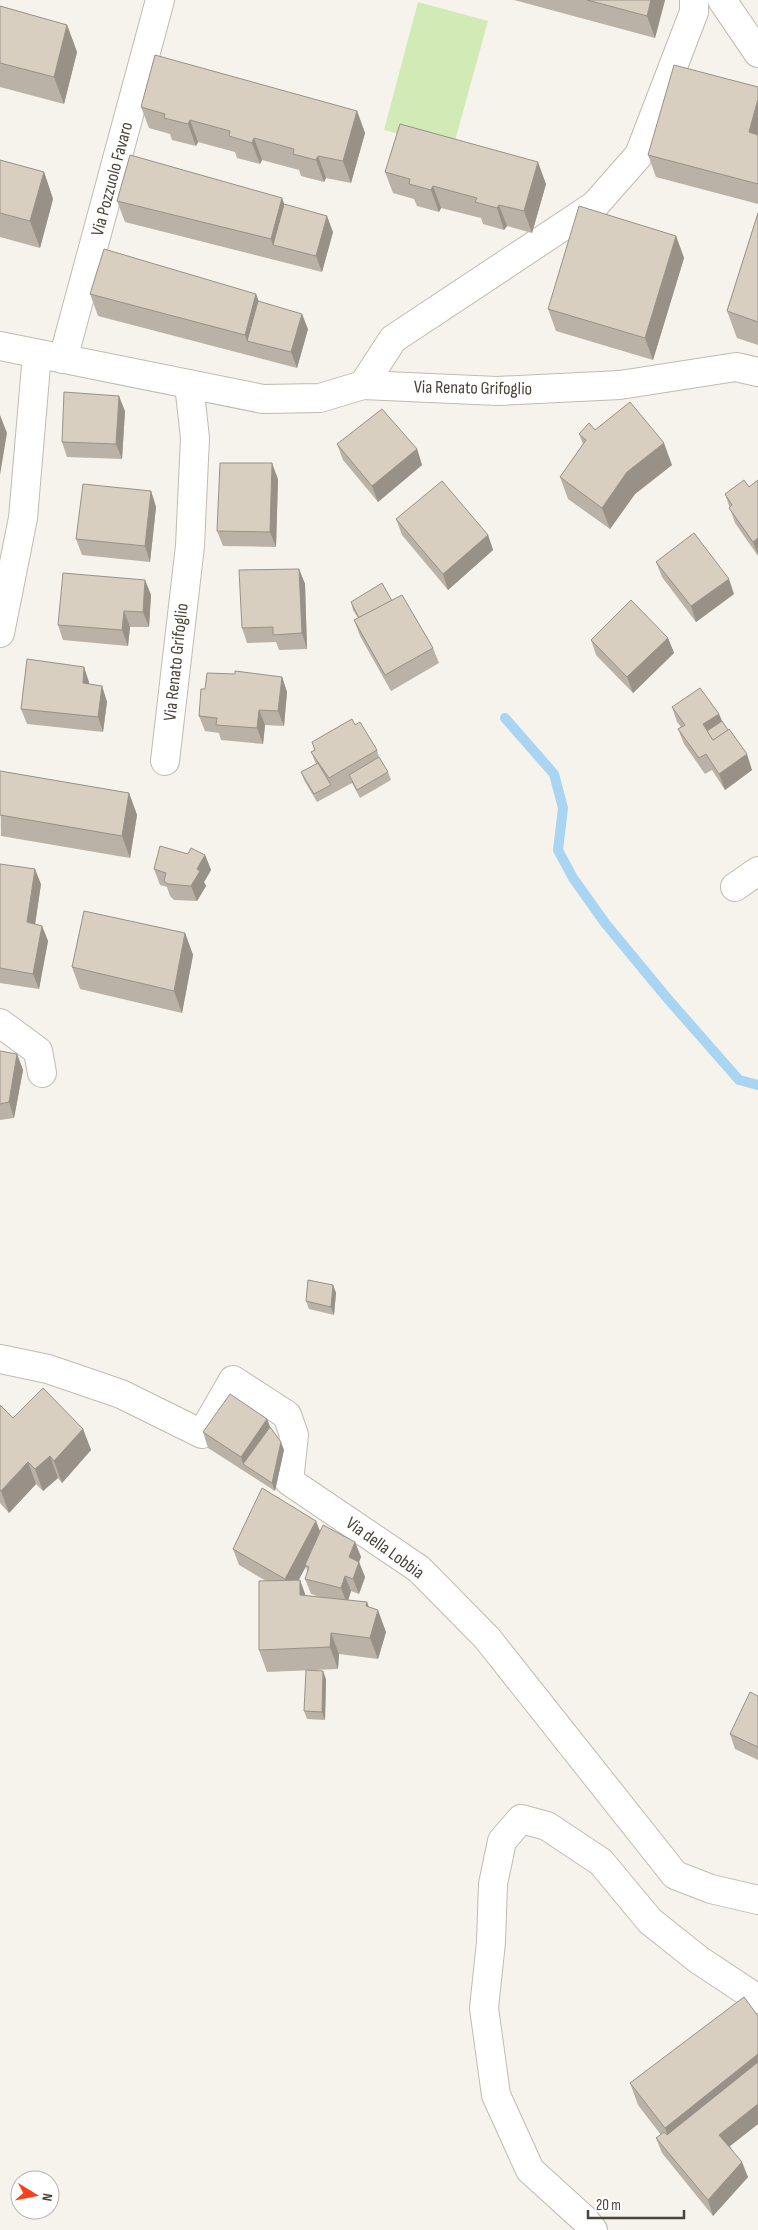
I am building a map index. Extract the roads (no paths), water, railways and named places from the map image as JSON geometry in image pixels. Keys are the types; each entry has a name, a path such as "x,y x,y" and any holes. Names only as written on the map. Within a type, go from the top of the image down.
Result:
{"street":[{"name":"Via Pozzuolo Favaro","path":"50,356 160,0"},
{"path":"363,385 393,339 595,205 639,155 694,12 694,0"},
{"path":"722,0 758,53"},
{"name":"Via Renato Grifoglio","path":"0,346 263,399 320,398 363,385 497,391 620,385 736,366 758,372"},
{"path":"0,633 23,518 50,356"},
{"name":"Via Renato Grifoglio","path":"165,761 190,546 195,438 189,384"},
{"path":"735,887 758,871"},
{"path":"0,1023 38,1050 42,1073"},
{"name":"Via della Lobbia","path":"0,1359 48,1369 121,1394 202,1434 234,1380 287,1415 294,1435 289,1481 419,1569 460,1610 486,1638 675,1875 710,1889 758,1900"},
{"path":"593,2230 530,2170 496,2095 484,2008 491,1942 493,1884 502,1841 521,1819 547,1826 601,1862 650,1921 699,1960 758,1999"}],"waterway":[{"path":"505,718 554,774 563,808 558,850 573,878 605,923 667,998 739,1080 758,1085"}]}
